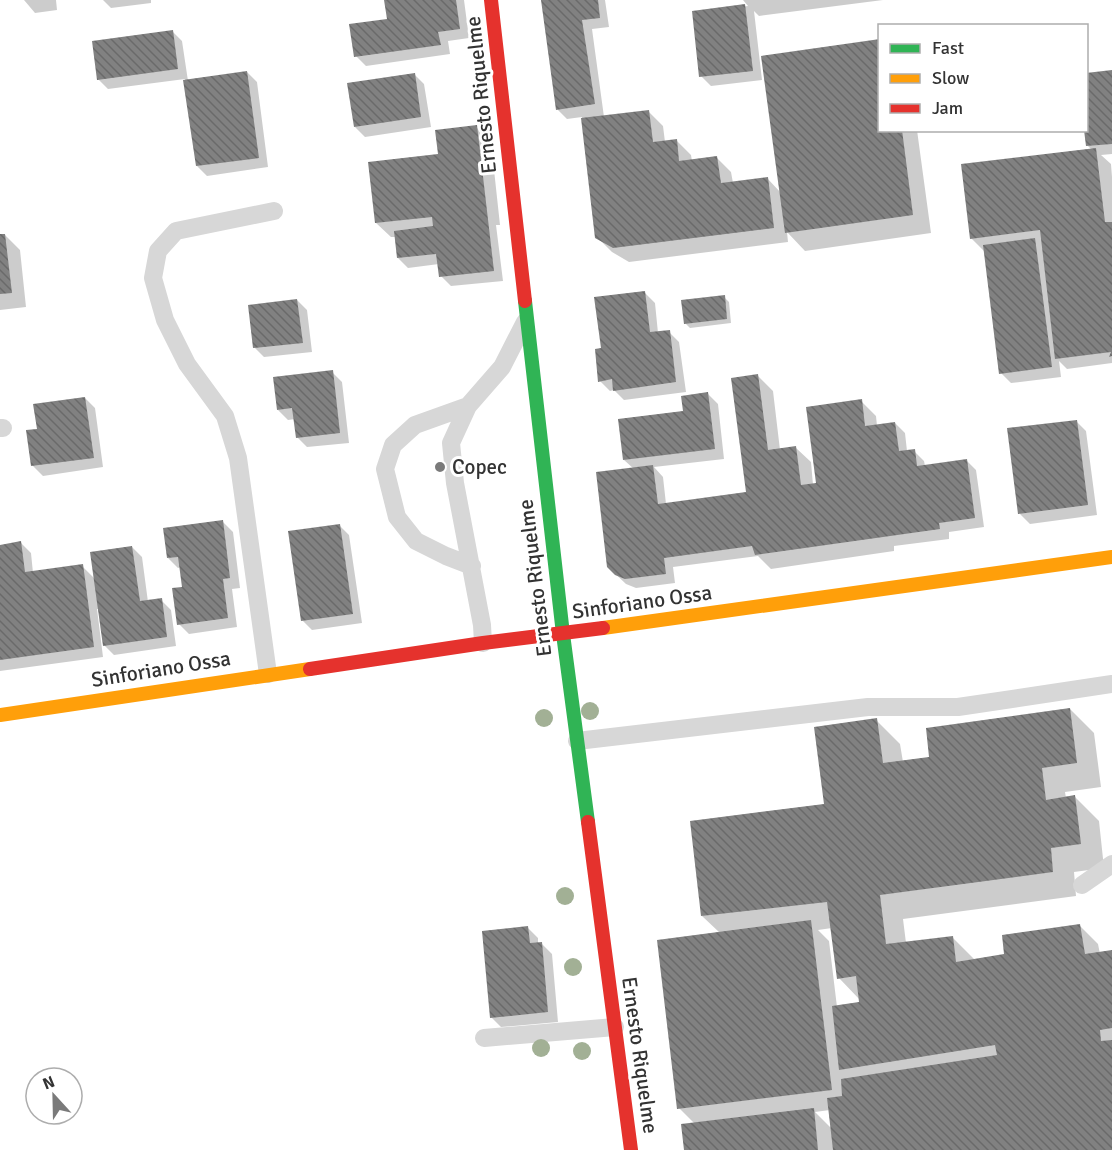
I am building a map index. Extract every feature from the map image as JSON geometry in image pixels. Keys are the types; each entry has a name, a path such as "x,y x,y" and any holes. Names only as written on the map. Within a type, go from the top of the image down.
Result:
{"main road":[{"name":"Ernesto Riquelme","path":"491,0 563,634 631,1150"},
{"name":"Sinforiano Ossa","path":"0,715 483,643 563,634 1112,557"}],"lane":[{"path":"268,674 238,458 225,416 187,364 165,320 153,278 158,251 176,231 274,211"},
{"path":"483,643 472,566 455,483 451,443 468,406 502,367 527,318"},
{"path":"468,406 415,425 393,445 385,469 397,517 416,541 472,566"},
{"path":"577,741 868,707 958,706 1112,684"},
{"path":"1082,885 1112,864"},
{"path":"484,1038 615,1027"}],"building":[{"path":"384,0 456,0 460,29 438,32 441,45 354,57 349,24 387,19"},
{"path":"541,0 598,0 600,18 582,20 595,104 556,110"},
{"path":"745,4 753,71 699,77 692,11"},
{"path":"173,30 178,69 97,80 92,41"},
{"path":"878,39 878,132 902,132 913,215 785,233 761,56"},
{"path":"1112,70 1112,144 1086,146 1084,132 1088,132 1088,73"},
{"path":"247,71 259,158 196,166 183,80"},
{"path":"415,73 421,117 354,127 347,83"},
{"path":"649,110 653,142 677,139 679,161 717,156 721,183 768,177 774,228 613,248 595,238 581,118"},
{"path":"477,125 494,271 439,277 436,254 397,258 394,231 433,226 432,217 375,223 368,162 438,154 435,130"},
{"path":"1096,148 1105,222 1112,222 1112,356 1109,357 1111,352 1055,359 1040,230 970,239 961,164"},
{"path":"0,234 5,234 12,293 0,294"},
{"path":"1035,238 1052,367 999,374 983,245"},
{"path":"645,291 650,332 670,330 676,382 613,391 612,379 598,382 595,349 601,348 594,297"},
{"path":"725,295 727,319 684,324 681,300"},
{"path":"297,299 303,343 253,348 248,305"},
{"path":"333,370 340,433 296,438 292,408 277,410 273,377"},
{"path":"758,374 768,450 796,446 801,485 816,483 806,407 862,399 865,426 895,422 899,451 915,449 917,466 967,459 975,518 939,523 940,529 755,555 752,546 664,558 666,574 625,579 615,575 607,567 596,472 653,465 658,504 746,492 731,378"},
{"path":"708,392 715,449 623,460 618,419 683,411 681,396"},
{"path":"85,397 94,458 31,466 26,430 37,429 33,404"},
{"path":"1077,420 1088,505 1018,514 1007,428"},
{"path":"223,520 230,578 223,579 228,618 177,625 172,588 182,587 178,557 167,558 163,528"},
{"path":"340,524 353,614 301,621 288,531"},
{"path":"21,541 25,572 83,564 94,647 0,660 0,545"},
{"path":"132,546 140,601 162,598 167,637 103,646 90,552"},
{"path":"1070,708 1077,763 1042,768 1046,800 1075,795 1081,844 1051,848 1053,872 880,895 886,944 953,936 956,962 1004,954 1002,935 1080,924 1085,954 1112,950 1112,1028 1100,1030 1101,1041 1112,1040 1112,1150 833,1150 827,1098 842,1096 841,1079 997,1055 995,1045 839,1070 832,1006 859,1002 856,976 837,979 827,902 701,916 690,821 824,804 814,727 877,718 883,763 929,757 926,728"},
{"path":"811,920 832,1090 677,1109 657,940"},
{"path":"528,926 530,943 542,942 548,1012 490,1018 482,931"},
{"path":"814,1108 818,1150 684,1150 681,1124"}],"traffic: fast":[{"path":"525,301 563,634 588,822"}],"traffic: slow":[{"path":"603,628 1112,557"},
{"path":"0,715 310,669"}],"traffic: jam":[{"path":"491,0 525,301"},
{"path":"310,669 603,628"},
{"path":"588,822 631,1150"}],"place":[{"name":"Copec","path":"440,467"}]}
